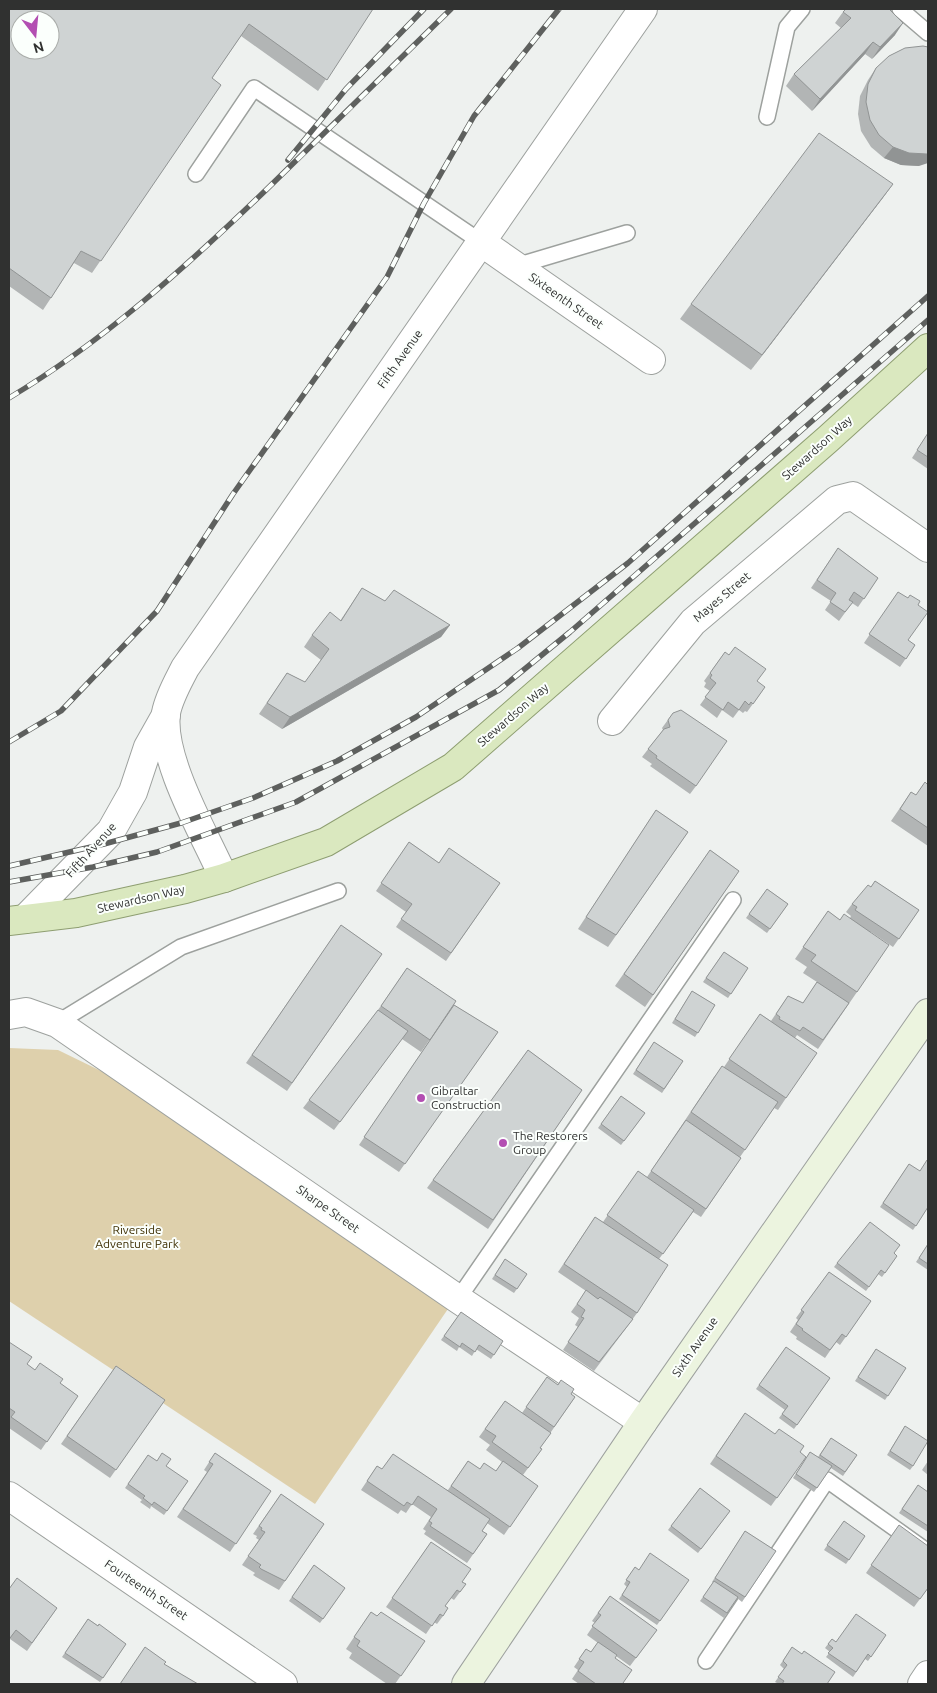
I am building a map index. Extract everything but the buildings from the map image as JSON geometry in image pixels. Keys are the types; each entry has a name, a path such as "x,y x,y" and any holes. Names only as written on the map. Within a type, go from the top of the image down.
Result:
{"main road":[{"name":"Stewardson Way","path":"17,920 86,911 184,890 224,878 326,842 453,767 828,440 928,348"}],"street":[{"name":"Fifth Avenue","path":"17,920 111,831 133,792 148,747 166,715 169,702 185,668 643,9"},
{"name":"Sixteenth Street","path":"481,242 650,360"},
{"name":"Mayes Street","path":"612,721 693,622 837,500 853,496 928,548"},
{"name":"Fifth Avenue","path":"166,715 169,749 175,767 186,796 224,878"},
{"name":"Sharpe Street","path":"9,1015 26,1012 57,1023 458,1299 643,1422"},
{"name":"Sixth Avenue","path":"466,1684 643,1422 928,1013"},
{"name":"Fourteenth Street","path":"9,1496 283,1684"},
{"path":"922,1684 928,1675"}],"lane":[{"path":"767,117 787,27 802,9"},
{"path":"906,11 928,33"},
{"path":"196,174 254,88 481,242"},
{"path":"516,266 627,233"},
{"path":"57,1023 181,947 338,891"},
{"path":"458,1299 733,900"},
{"path":"706,1662 827,1480 928,1552"}],"green space":[{"name":"Riverside Adventure Park","path":"9,1048 58,1050 140,1090 452,1303 315,1504 9,1301"}],"railway":[{"path":"288,160 346,89 424,9"},
{"path":"9,398 78,352 144,301 175,274 267,189 451,9"},
{"path":"9,742 61,711 157,611 233,494 387,277 424,203 474,116 559,9"},
{"path":"9,866 104,844 181,823 253,798 337,761 416,717 518,648 628,563 928,296"},
{"path":"9,882 93,867 157,852 296,802 499,690 570,632 928,320"}],"place":[{"name":"Gibraltar Construction","path":"421,1098"},
{"name":"The Restorers Group","path":"503,1143"}]}
